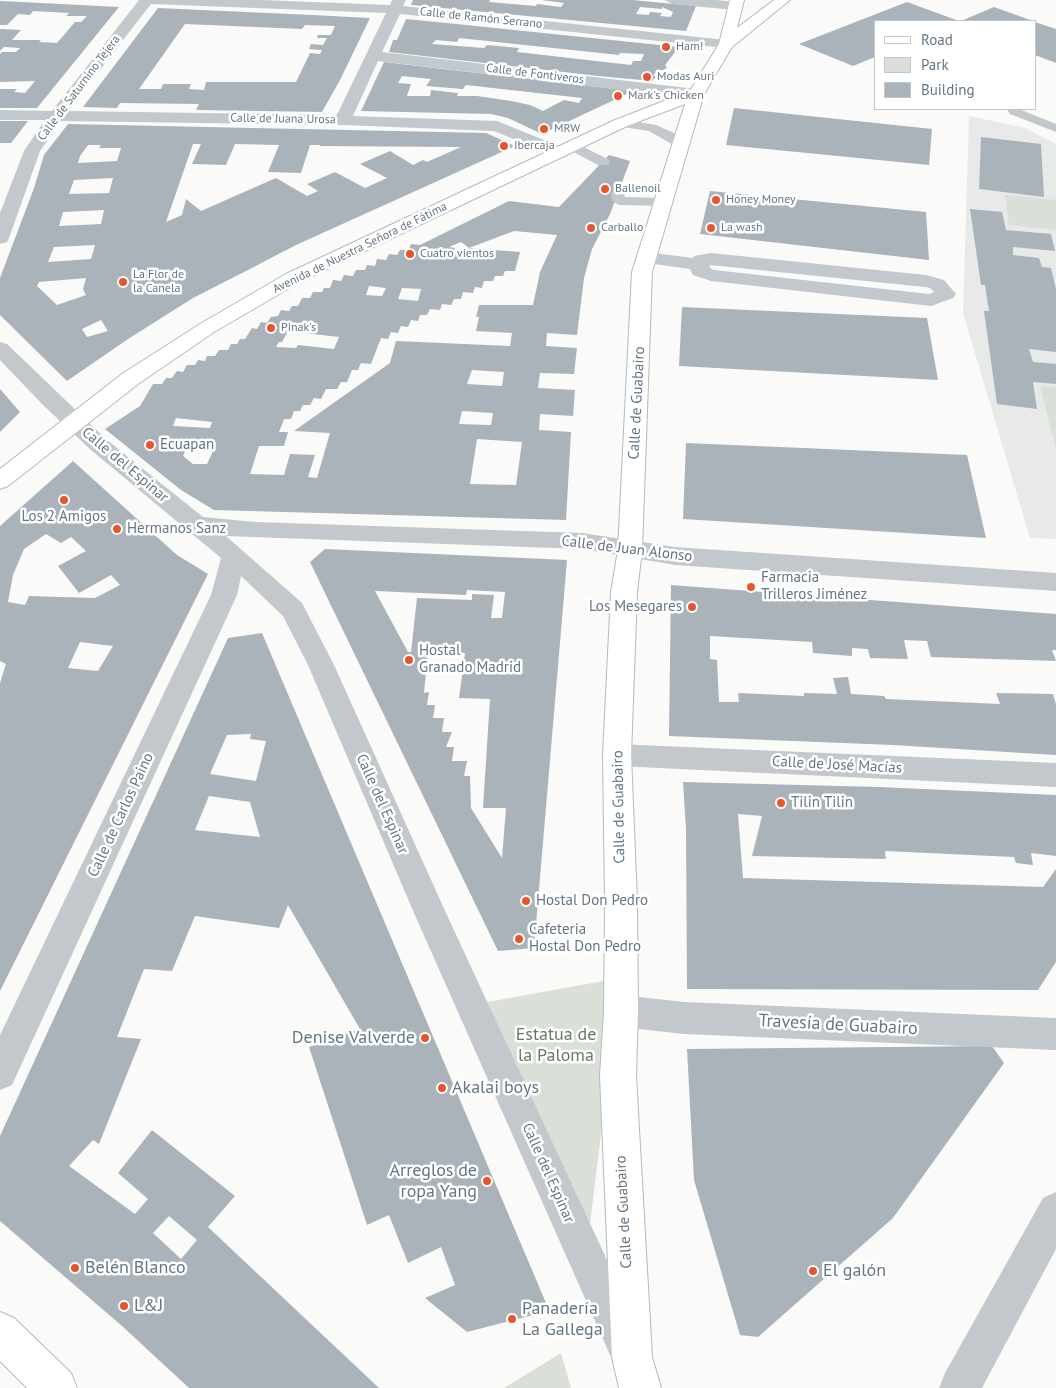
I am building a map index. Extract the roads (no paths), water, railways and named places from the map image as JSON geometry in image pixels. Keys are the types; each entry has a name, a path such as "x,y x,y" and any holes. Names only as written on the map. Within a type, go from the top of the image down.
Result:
{"street":[{"name":"Calle de Ramón Serrano","path":"147,0 397,5 726,44"},
{"name":"Calle de Saturnino Tejera","path":"0,238 32,151 57,115 147,0"},
{"path":"672,0 736,3 726,44"},
{"path":"726,44 783,0"},
{"path":"343,120 397,5"},
{"name":"Calle de Guabairo","path":"636,1372 618,1076 621,1011 621,902 617,755 624,592 630,550 642,272 696,94 726,44"},
{"name":"Calle de Fontiveros","path":"374,56 696,94"},
{"name":"Avenida de Nuestra Señora de Fátima","path":"0,481 130,379 199,333 293,278 621,123 696,94"},
{"name":"Calle de Juana Urosa","path":"0,115 343,120 497,126 566,150"},
{"path":"646,258 700,265"},
{"path":"712,259 926,281 938,284 946,294 932,300 711,275 700,271 700,265 701,260 712,259"},
{"name":"Calle del Espinar","path":"0,348 99,445 234,555 293,610 321,664 430,913 636,1372"},
{"name":"Calle de Juan Alonso","path":"198,525 255,530 582,541 675,556 1056,582"},
{"name":"Calle de Carlos Paino","path":"0,1073 224,595 234,555"},
{"name":"Calle de José Macías","path":"617,755 1056,775"},
{"name":"Travesía de Guabairo","path":"621,1011 684,1018 1056,1034"},
{"path":"960,1388 1056,1211"},
{"path":"0,1332 56,1388"}],"lane":[{"path":"1014,111 1056,128"},
{"path":"621,123 652,128 667,134 682,144"},
{"path":"566,150 603,162"},
{"path":"618,193 619,201 664,202"}],"place":[{"name":"Ham!","path":"666,47"},
{"name":"Modas Auri","path":"647,77"},
{"name":"Mark's Chicken","path":"618,96"},
{"name":"MRW","path":"544,129"},
{"name":"Ibercaja","path":"504,146"},
{"name":"Ballenoil","path":"605,189"},
{"name":"Honey Money","path":"716,200"},
{"name":"Carballo","path":"591,228"},
{"name":"La wash","path":"711,228"},
{"name":"Cuatro vientos","path":"410,254"},
{"name":"La Flor de la Canela","path":"123,282"},
{"name":"Pinak's","path":"271,328"},
{"name":"Ecuapan","path":"150,445"},
{"name":"Los 2 Amigos","path":"64,500"},
{"name":"Hermanos Sanz","path":"117,529"},
{"name":"Farmacia Trilleros Jiménez","path":"751,587"},
{"name":"Los Mesegares","path":"692,607"},
{"name":"Hostal Granado Madrid","path":"409,660"},
{"name":"Tilin Tilin","path":"781,803"},
{"name":"Hostal Don Pedro","path":"526,901"},
{"name":"Cafeteria Hostal Don Pedro","path":"519,939"},
{"name":"Denise Valverde","path":"425,1038"},
{"name":"Akalai boys","path":"442,1088"},
{"name":"Arreglos de ropa Yang","path":"487,1181"},
{"name":"Belén Blanco","path":"75,1268"},
{"name":"El galón","path":"813,1271"},
{"name":"L&J","path":"124,1306"},
{"name":"Panadería La Gallega","path":"512,1319"}],"park label":[{"name":"Estatua de la Paloma","path":"556,1045"}]}
